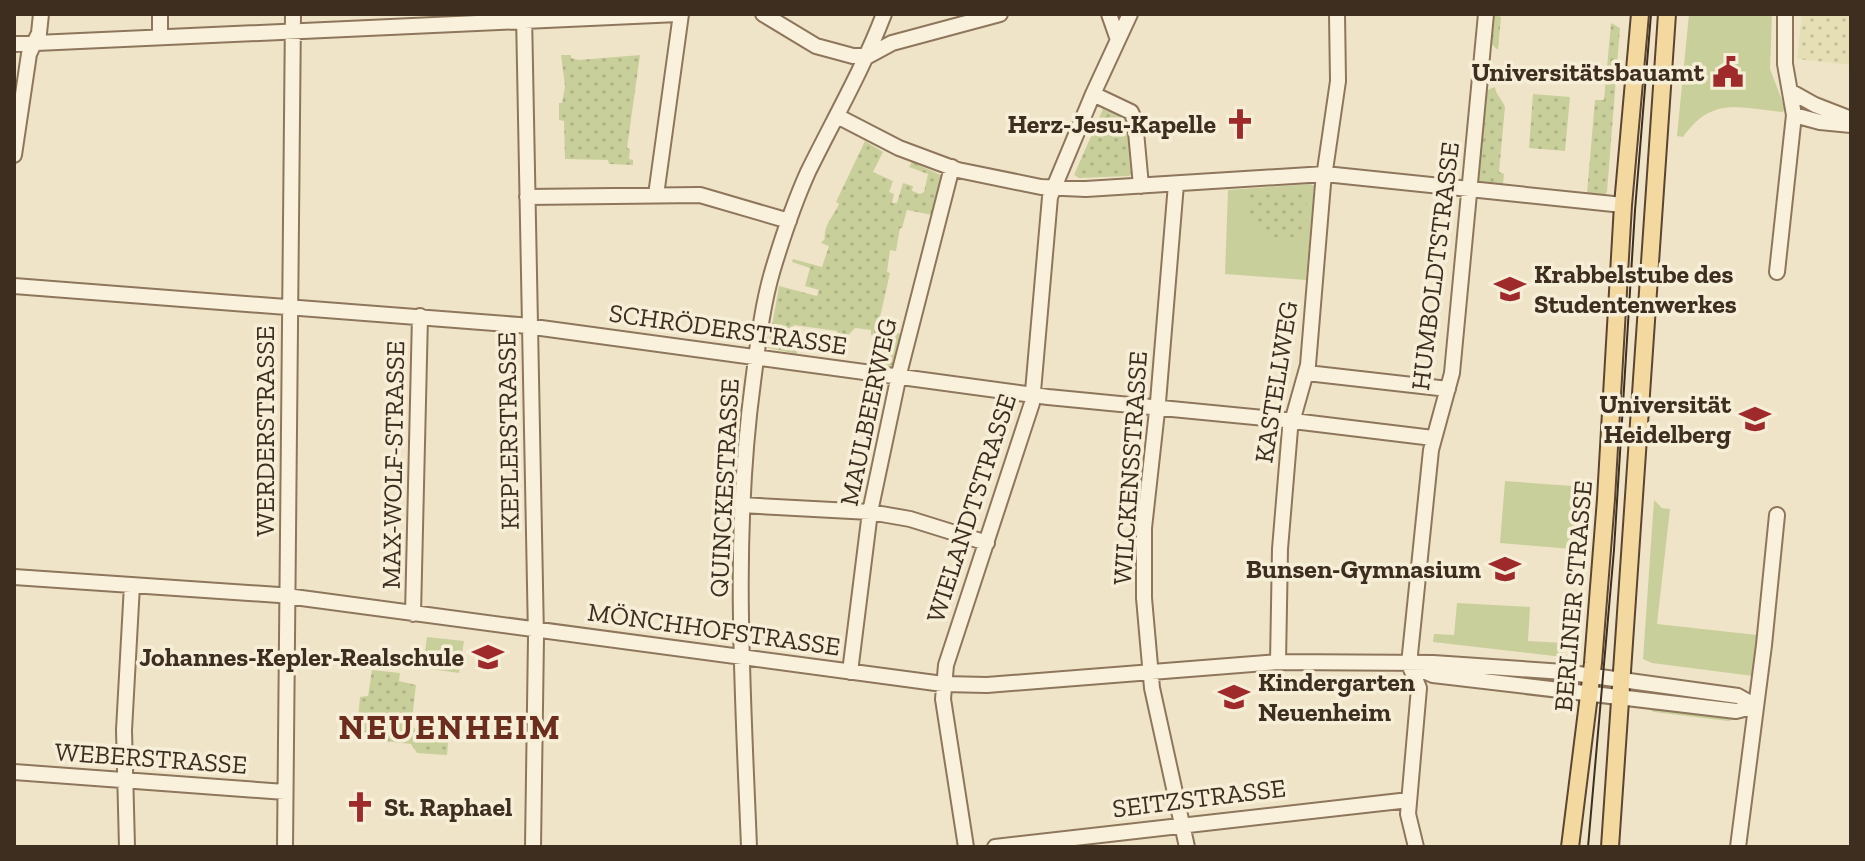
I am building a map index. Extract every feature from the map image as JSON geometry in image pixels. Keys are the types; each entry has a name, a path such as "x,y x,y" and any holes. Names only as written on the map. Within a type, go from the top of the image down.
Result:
{"main road":[{"name":"BERLINER STRASSE","path":"1570,847 1592,676 1623,205 1640,14"},
{"name":"BERLINER STRASSE","path":"1610,847 1667,14"}],"street":[{"path":"14,155 29,54 35,43 41,14"},
{"path":"160,14 160,36"},
{"name":"WERDERSTRASSE","path":"285,847 293,14"},
{"path":"14,44 292,32 524,17 680,14 656,195"},
{"path":"763,14 816,46 868,56 892,43 1000,14"},
{"name":"QUINCKESTRASSE","path":"749,847 741,505 755,357 772,272 789,221 807,174 868,56 884,14"},
{"path":"1109,14 1117,37"},
{"name":"WIELANDTSTRASSE","path":"966,847 943,684 957,629 1033,395 1050,197 1117,37 1130,14"},
{"name":"KASTELLWEG","path":"1278,662 1280,549 1293,421 1307,373 1325,174 1338,81 1337,14"},
{"name":"HUMBOLDTSTRASSE","path":"1416,847 1409,824 1409,800 1419,688 1409,664 1433,438 1448,389 1486,14"},
{"path":"1777,272 1797,94 1785,64 1785,14"},
{"name":"KEPLERSTRASSE","path":"524,17 536,624 533,847"},
{"path":"1093,94 1131,112 1135,121 1141,186"},
{"path":"1797,94 1851,122"},
{"path":"1794,115 1820,122 1851,122"},
{"path":"837,116 899,148 952,167 1017,183 1053,188 1086,189 1325,174 1623,205"},
{"name":"MAULBEERWEG","path":"850,672 870,512 899,377 952,167"},
{"name":"WILCKENSSTRASSE","path":"1176,184 1158,407 1144,528 1144,598 1150,673 1187,847"},
{"path":"527,197 700,195 789,221"},
{"name":"SCHRÖDERSTRASSE","path":"14,286 530,322 1033,395 1433,438"},
{"name":"MAX-WOLF-STRASSE","path":"413,614 420,316"},
{"path":"1307,373 1448,389"},
{"path":"741,505 870,512 910,519 987,543"},
{"path":"1738,847 1777,515"},
{"name":"MÖNCHHOFSTRASSE","path":"14,577 289,596 413,614 536,624 943,684 987,685 1278,662 1433,663 1592,676 1738,696 1756,706"},
{"path":"127,847 126,682 132,585"},
{"name":"MÖNCHHOFSTRASSE","path":"1409,664 1433,675 1621,698 1736,711 1756,706"},
{"name":"WEBERSTRASSE","path":"14,772 285,792"},
{"name":"SEITZSTRASSE","path":"995,847 1409,800"}],"shaded area":[{"path":"1802,14 1851,14 1851,65 1797,59"}],"green space":[{"path":"1493,14 1501,17 1498,50 1490,43"},
{"path":"1689,14 1772,14 1770,69 1785,108 1783,112 1739,107 1716,110 1694,124 1683,137 1677,136"},
{"path":"1611,23 1620,28 1607,192 1604,195 1587,193 1595,100 1604,100"},
{"path":"561,55 571,55 571,58 579,60 640,55 627,148 630,149 629,159 633,160 633,165 609,164 608,160 565,159 564,121 559,120 559,103 562,103 565,86"},
{"path":"1495,87 1505,107 1499,172 1504,174 1503,184 1481,183 1478,180 1485,91"},
{"path":"1533,94 1570,97 1565,151 1529,148"},
{"path":"1103,109 1127,120 1134,173 1129,176 1079,178 1074,175"},
{"path":"865,141 883,152 873,172 893,181 889,192 894,194 892,203 897,203 903,183 913,186 912,191 924,192 928,174 909,167 912,162 943,176 932,215 907,210 896,251 890,250 887,272 890,273 880,317 892,321 890,330 903,335 894,366 877,365 879,337 871,335 871,330 855,328 846,338 836,336 837,331 794,325 793,329 778,327 776,343 792,345 793,340 799,342 797,354 768,348 779,286 817,296 819,290 805,286 810,268 792,262 793,259 822,267 829,246 821,243 839,204 836,202"},
{"path":"1314,186 1306,280 1225,274 1228,190"},
{"path":"1307,191 1306,237 1262,237 1262,222 1249,222 1250,193"},
{"path":"1505,481 1586,487 1582,550 1500,543"},
{"path":"1654,500 1662,508 1670,509 1657,624 1757,635 1753,676 1652,663 1643,659"},
{"path":"1457,603 1530,607 1528,641 1564,643 1563,657 1433,642 1434,634 1454,635"},
{"path":"427,637 464,641 459,673 423,668"},
{"path":"372,670 400,673 399,681 416,685 411,728 449,732 447,755 417,753 411,744 356,738 360,697 368,696"},
{"path":"1643,706 1738,719 1728,721 1654,712"}],"tram line":[{"path":"1588,847 1614,550 1635,210 1651,14"}],"place":[{"name":"Universitätsbauamt","path":"1728,72"},
{"name":"Herz-Jesu-Kapelle","path":"1240,124"},
{"name":"Krabbelstube des Studentenwerkes","path":"1510,289"},
{"name":"Universität Heidelberg","path":"1755,419"},
{"name":"Bunsen-Gymnasium","path":"1505,569"},
{"name":"Johannes-Kepler-Realschule","path":"488,657"},
{"name":"Kindergarten Neuenheim","path":"1234,697"},
{"name":"St. Raphael","path":"360,807"}],"district":[{"name":"NEUENHEIM","path":"450,727"}]}
